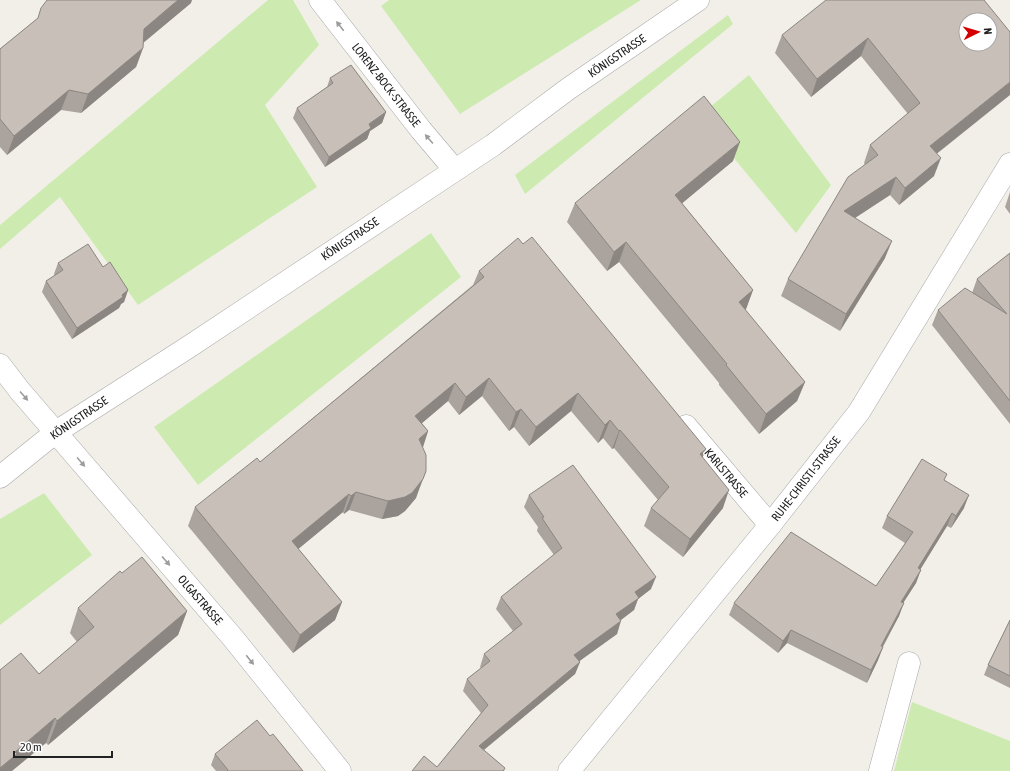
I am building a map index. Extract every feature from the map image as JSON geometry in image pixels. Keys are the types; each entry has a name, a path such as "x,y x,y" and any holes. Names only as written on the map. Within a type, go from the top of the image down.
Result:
{"street":[{"name":"LORENZ-BOCK-STRASSE","path":"320,0 454,169"},
{"name":"KÖNIGSTRASSE","path":"0,477 56,432 194,344 492,145 568,89 698,0"},
{"name":"RUHE-CHRISTI-STRASSE","path":"569,771 770,525 859,412 1010,164"},
{"name":"OLGASTRASSE","path":"0,365 20,391 232,638 340,771"},
{"name":"KARLSTRASSE","path":"672,409 770,525"},
{"path":"880,771 909,663"}],"green space":[{"path":"268,0 293,0 319,45 265,105 317,187 138,305 60,197 0,249 0,225"},
{"path":"389,0 641,0 460,114 381,6"},
{"path":"728,15 733,24 525,194 515,175"},
{"path":"749,75 831,185 796,233 699,116"},
{"path":"431,233 461,277 198,485 154,427"},
{"path":"44,493 92,555 0,625 0,519"},
{"path":"912,702 1010,741 1010,771 894,771"}],"building":[{"path":"47,0 178,0 144,29 143,48 88,94 69,90 14,136 0,119 0,49 38,18 41,8"},
{"path":"826,0 984,0 994,12 958,12 958,52 998,52 998,17 1010,32 1010,82 930,146 941,158 905,188 896,177 844,211 892,241 846,314 788,279 848,177 878,155 870,145 920,103 868,38 817,79 782,35"},
{"path":"351,65 386,112 369,124 371,128 329,157 297,108 333,83 330,78"},
{"path":"704,96 740,142 675,195 753,290 739,302 805,382 766,414 726,365 727,364 626,242 614,252 575,203"},
{"path":"532,237 706,449 700,454 729,490 690,539 651,508 669,487 620,430 619,431 610,420 605,425 578,393 536,427 521,409 516,412 489,378 466,397 455,383 415,416 428,431 419,439 426,455 426,471 423,479 412,493 405,497 388,501 356,492 351,496 349,494 292,541 342,602 300,635 195,507 257,458 260,462 484,277 479,271 518,238 523,244"},
{"path":"88,244 103,267 110,262 128,290 122,295 123,297 77,328 46,281 63,270 58,263"},
{"path":"1010,253 1010,401 938,310 965,288 1007,314 977,279"},
{"path":"922,459 947,474 944,480 969,495 956,516 952,513 918,568 921,570 901,602 904,603 881,646 883,647 871,670 791,630 783,641 734,603 791,532 876,586 913,532 887,516"},
{"path":"573,465 656,577 635,592 639,598 616,614 621,621 574,655 580,662 479,746 505,768 503,771 412,771 424,756 437,767 488,705 467,679 490,661 484,654 522,624 501,597 562,548 529,495"},
{"path":"142,557 187,611 57,721 55,718 15,752 17,754 0,768 0,670 21,653 39,674 94,627 78,608 120,571 122,573"},
{"path":"1010,620 1010,676 988,665"},
{"path":"257,720 270,736 273,734 303,771 227,771 228,770 215,754"}]}
